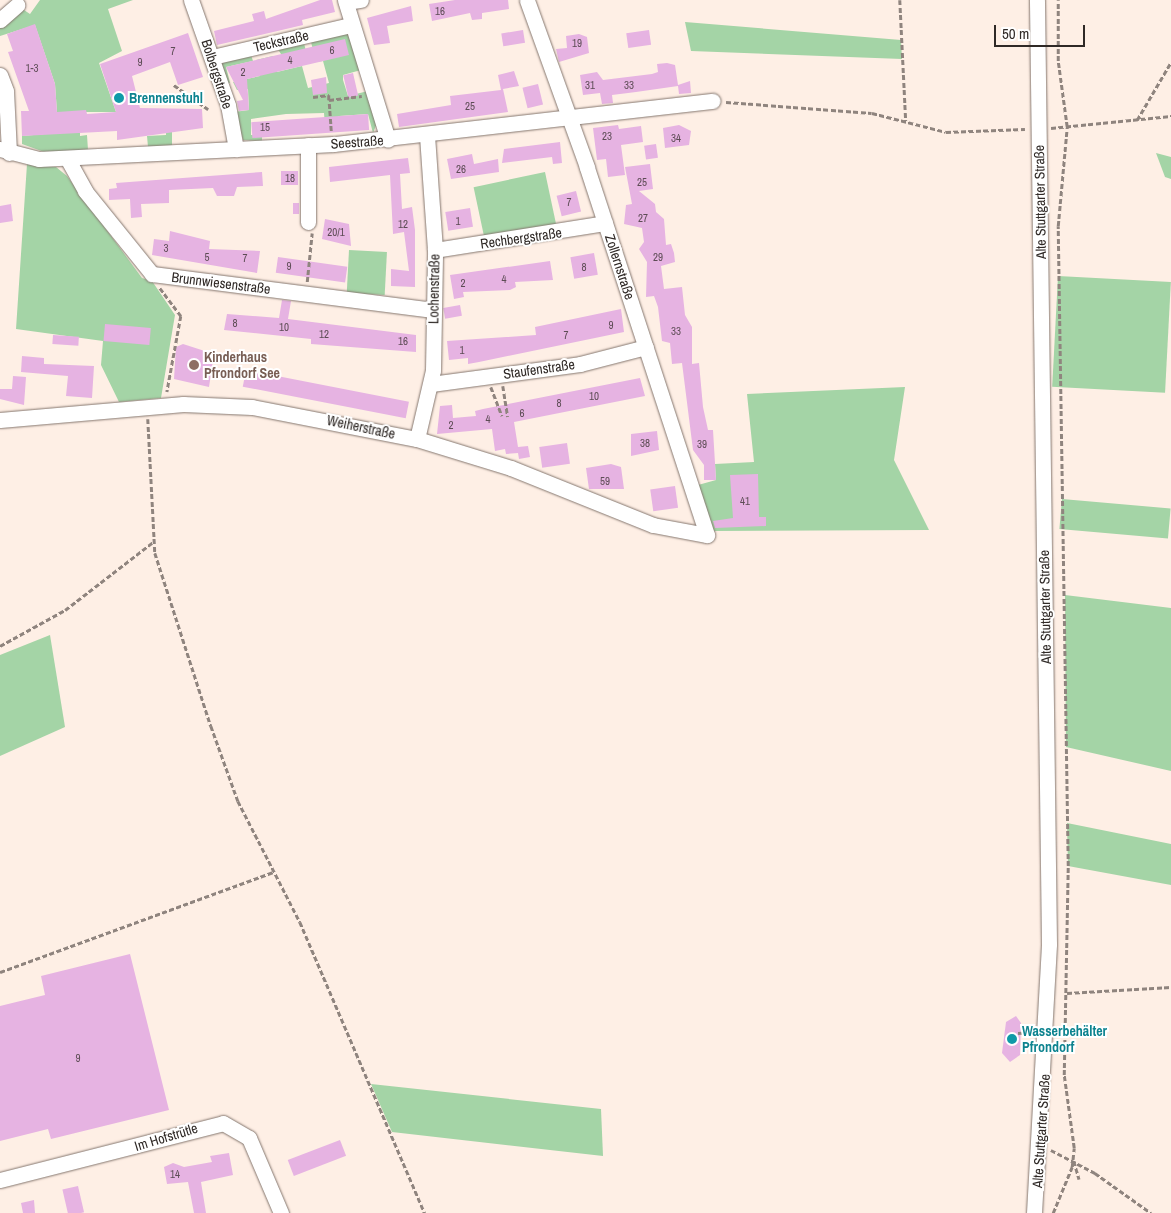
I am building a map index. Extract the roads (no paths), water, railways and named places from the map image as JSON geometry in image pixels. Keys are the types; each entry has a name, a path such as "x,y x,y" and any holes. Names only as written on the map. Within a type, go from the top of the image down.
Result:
{"street":[{"name":"Bolbergstraße","path":"191,0 212,57 236,149"},
{"path":"361,0 345,1 351,24 376,94 388,140"},
{"name":"Zollernstraße","path":"527,0 570,118 707,535"},
{"name":"Alte Stuttgarter Straße","path":"1034,1213 1040,1148 1049,944 1037,0"},
{"path":"0,20 17,5"},
{"name":"Teckstraße","path":"212,57 351,24"},
{"path":"0,75 6,91 5,151"},
{"name":"Seestraße","path":"5,151 39,159 332,144 427,136 713,101"},
{"name":"Lochenstraße","path":"417,439 431,384 434,310 435,250 427,136"},
{"path":"308,145 308,222"},
{"name":"Brunnwiesenstraße","path":"67,158 85,191 152,274 434,310"},
{"name":"Rechbergstraße","path":"435,250 605,223"},
{"name":"Staufenstraße","path":"431,384 594,361 646,347"},
{"name":"Weiherstraße","path":"0,420 166,406 252,406 417,439 511,468 653,525 707,535"},
{"name":"Im Hofstrütle","path":"0,1180 224,1123 249,1138 281,1213"}],"place":[{"name":"Brennenstuhl","path":"119,98"},
{"name":"Kinderhaus Pfrondorf See","path":"194,365"},
{"name":"Wasserbehälter Pfrondorf","path":"1012,1039"}]}
